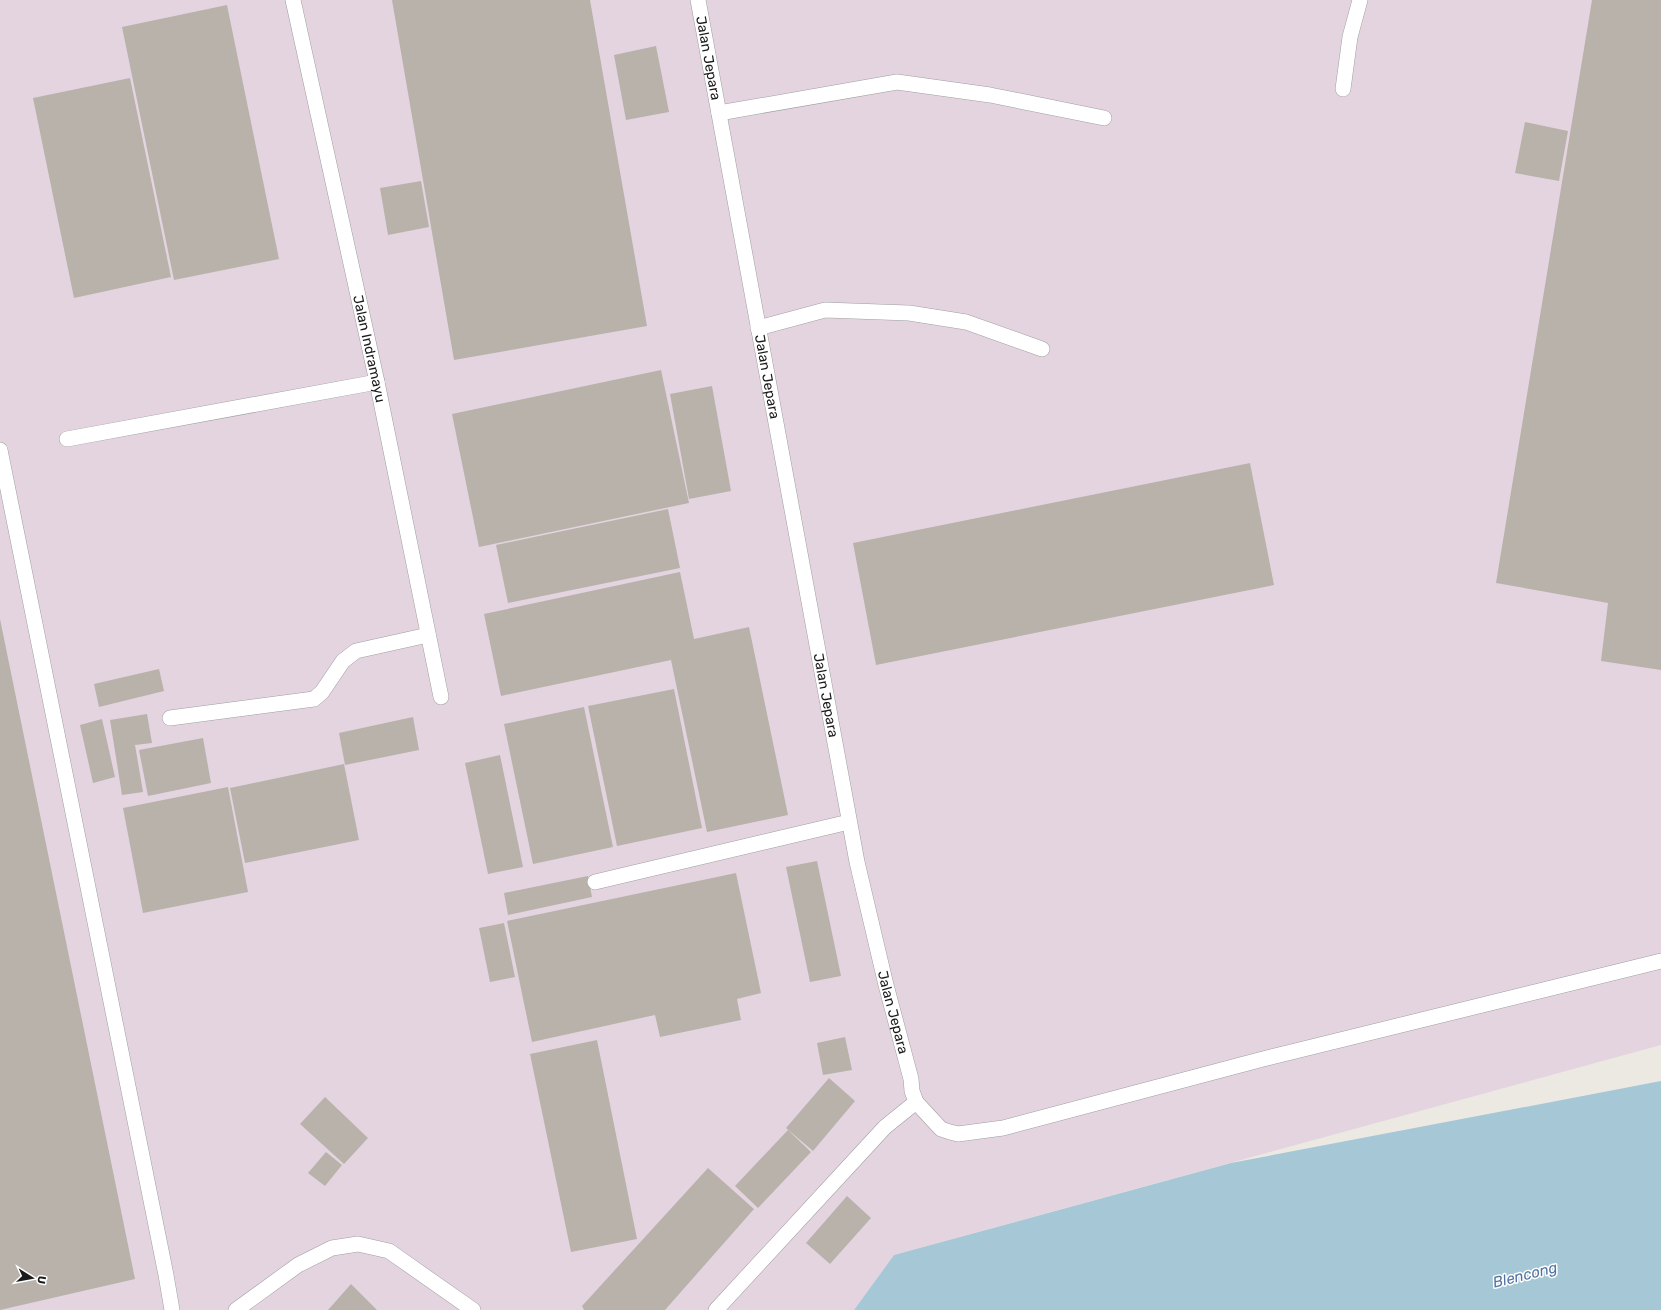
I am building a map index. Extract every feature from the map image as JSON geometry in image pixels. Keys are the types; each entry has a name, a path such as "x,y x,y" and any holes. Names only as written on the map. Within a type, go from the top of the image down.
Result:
{"lane":[{"name":"Jalan Indramayu","path":"293,0 377,382 428,636 442,697"},
{"name":"Jalan Jepara","path":"698,0 849,822 886,985 916,1102"},
{"path":"1343,89 1350,37 1360,0"},
{"path":"719,114 897,82 990,95 1104,118"},
{"path":"758,328 825,310 909,313 966,322 1042,349"},
{"path":"67,439 377,382"},
{"path":"0,450 165,1267 172,1310"},
{"path":"170,718 314,699 322,692 343,661 356,651 428,636"},
{"path":"595,882 849,822"},
{"path":"716,1310 885,1127 916,1102 942,1129 950,1132 958,1134 1003,1128 1263,1059 1661,962"},
{"path":"236,1310 298,1265 332,1248 358,1244 389,1251 473,1310"}],"shaded area":[{"path":"0,0 1661,0 1661,1045 894,1255 854,1310 0,1310"}],"water":[{"name":"Blencong","path":"1661,1081 1661,1310 854,1310 894,1255 1231,1163"}],"building":[{"path":"392,0 590,0 647,326 454,360"},
{"path":"1592,0 1661,0 1661,670 1601,661 1608,603 1496,583"},
{"path":"227,5 279,259 174,280 122,27"},
{"path":"656,46 669,112 626,120 614,55"},
{"path":"130,78 171,277 74,298 33,98"},
{"path":"1525,122 1568,131 1559,181 1515,173"},
{"path":"421,181 429,227 388,235 380,188"},
{"path":"661,370 689,503 479,547 452,414"},
{"path":"712,386 731,491 689,499 670,394"},
{"path":"1250,463 1274,585 876,665 853,543"},
{"path":"668,509 680,568 508,603 496,545"},
{"path":"680,572 694,639 749,627 788,815 707,832 671,660 501,696 484,614"},
{"path":"0,619 135,1279 0,1310"},
{"path":"159,669 164,691 99,707 94,684"},
{"path":"674,689 702,828 617,846 588,706"},
{"path":"584,707 613,847 533,864 504,724"},
{"path":"147,714 152,743 135,745 143,792 122,795 110,720"},
{"path":"413,717 419,750 345,765 339,733"},
{"path":"102,719 115,777 93,783 80,725"},
{"path":"203,738 211,783 148,796 139,750"},
{"path":"500,755 523,867 488,874 465,763"},
{"path":"344,764 359,840 245,863 230,788"},
{"path":"228,787 248,892 143,913 123,808"},
{"path":"817,861 841,976 810,982 786,867"},
{"path":"736,873 761,993 737,999 741,1020 660,1037 655,1015 532,1042 507,921"},
{"path":"588,876 592,897 508,915 504,893"},
{"path":"504,923 515,977 490,982 479,928"},
{"path":"845,1037 852,1070 823,1075 817,1043"},
{"path":"597,1040 637,1239 571,1252 530,1054"},
{"path":"829,1078 855,1101 813,1151 786,1128"},
{"path":"325,1097 368,1138 344,1164 300,1124"},
{"path":"788,1130 811,1152 758,1208 735,1186"},
{"path":"326,1152 342,1165 325,1186 308,1173"},
{"path":"708,1168 754,1209 665,1310 584,1310 582,1306"},
{"path":"847,1196 871,1218 830,1264 806,1243"},
{"path":"351,1284 377,1310 328,1310"}]}
